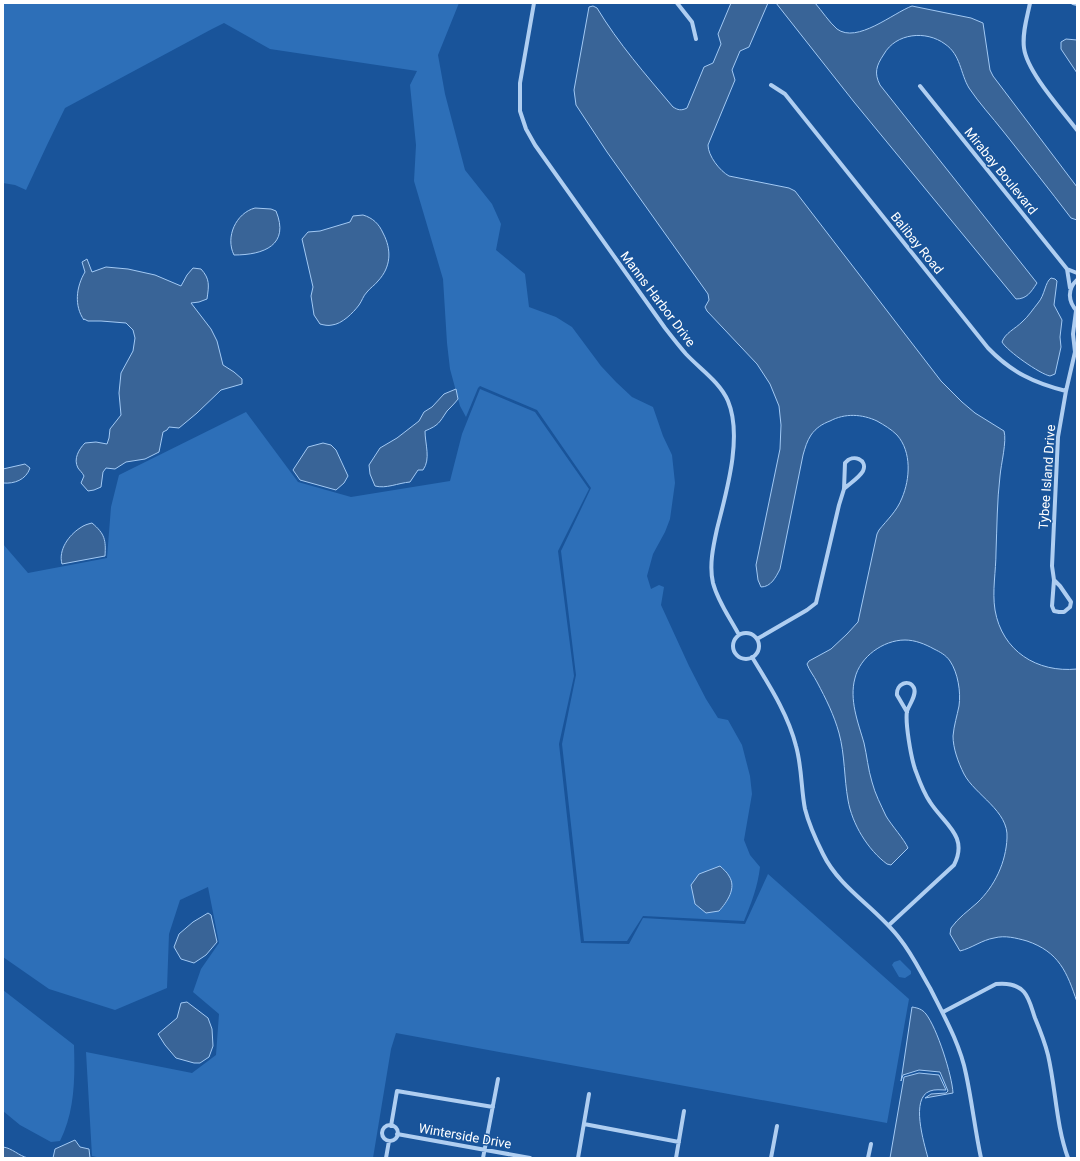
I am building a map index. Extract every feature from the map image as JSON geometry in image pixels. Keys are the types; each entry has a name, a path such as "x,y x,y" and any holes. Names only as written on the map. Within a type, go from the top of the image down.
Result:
{"street":[{"name":"Manns Harbor Drive","path":"534,3 520,83 520,111 526,129 535,145 665,328 686,353 718,386 728,400 734,419 735,444 727,488 713,547 711,568 713,584 720,601 739,635"},
{"path":"677,3 692,22 696,39"},
{"path":"1030,3 1024,37 1026,58 1036,76 1077,130"},
{"path":"1073,3 1077,4"},
{"name":"Balibay Road","path":"771,85 785,94 988,348 1007,366 1025,377 1066,391"},
{"name":"Mirabay Boulevard","path":"920,86 1067,269 1077,273"},
{"path":"1067,269 1070,301 1077,311"},
{"path":"1070,289 1077,280"},
{"name":"Tybee Island Drive","path":"1054,580 1071,602 1070,607 1064,612 1054,610 1052,606 1054,580 1052,566 1058,437 1066,391 1076,350 1075,337 1077,311"},
{"path":"757,639 807,610 816,603 838,505 844,489 845,463 852,458 857,458 862,462 864,467 862,472 844,489"},
{"path":"743,633 751,634 757,639 759,647 755,655 752,657 739,657 734,650 734,642 739,635 743,633"},
{"path":"752,657 786,716 796,746 801,771 805,809 813,834 827,862 842,882 889,925 913,958 942,1012 957,1044 966,1073 981,1158"},
{"path":"889,925 954,865 959,856 959,845 955,834 930,803 919,780 910,747 907,712 914,694 914,689 912,685 907,683 898,686 896,695 907,712"},
{"path":"942,1012 996,984 1003,983 1016,986 1025,993 1041,1032 1048,1055 1058,1122 1062,1142 1068,1158"},
{"path":"483,1158 498,1079"},
{"path":"391,1126 397,1091 492,1107"},
{"path":"578,1158 589,1094"},
{"path":"676,1158 684,1112"},
{"path":"584,1124 679,1142"},
{"path":"391,1126 396,1129 397,1134 395,1139 388,1141 384,1139 382,1131 385,1127 391,1126"},
{"path":"771,1158 777,1126"},
{"name":"Winterside Drive","path":"397,1134 530,1158"},
{"path":"386,1158 388,1141"},
{"path":"868,1158 871,1144"}],"shaded area":[{"path":"3,3 459,3 438,55 445,94 465,170 492,204 501,224 496,250 525,274 529,307 556,317 572,327 601,366 616,382 632,397 653,407 663,436 672,455 675,483 670,519 653,554 647,576 651,589 659,585 664,587 661,605 689,666 706,699 718,718 728,720 742,745 750,776 752,794 744,840 750,855 760,867 756,888 744,921 643,916 627,941 584,941 562,744 576,675 561,551 591,488 537,410 480,386 466,417 460,406 450,369 443,279 414,181 416,145 410,85 417,71 270,49 224,23 65,108 26,190 15,185 3,183"},
{"path":"731,3 768,3 749,47 740,51 732,70 735,80 708,145 712,158 718,167 729,176 789,188 795,191 941,381 975,413 1004,431 1004,446 998,495 994,588 994,603 999,624 1005,637 1013,648 1035,663 1062,669 1077,669 1077,1002 1065,972 1060,964 1047,951 1038,946 1019,939 998,937 960,951 950,934 951,928 954,924 977,903 994,881 1002,865 1007,838 1003,820 997,811 969,782 958,760 953,736 960,695 953,666 947,657 924,644 905,640 881,646 862,663 853,686 855,711 864,743 873,786 886,816 908,848 891,865 887,864 867,844 857,827 850,809 839,733 827,701 807,664 809,661 831,649 858,622 877,534 897,507 905,491 907,483 907,457 902,442 897,435 877,421 854,415 836,418 815,430 805,447 780,569 775,578 768,585 761,587 758,580 756,565 780,449 781,425 779,406 770,384 757,364 707,311 705,307 709,300 708,294 607,152 576,105 574,90 589,7 593,6 597,8 614,34 643,71 673,107 681,110 687,108 704,67 713,63 721,44 718,34"},
{"path":"776,3 815,3 837,29 845,33 854,33 875,26 912,6 971,18 983,23 990,70 993,76 1077,187 1077,220 1071,218 977,99 966,82 960,64 954,53 945,44 921,35 904,38 889,47 884,54 879,62 877,77 880,85 1037,283 1028,294 1023,298 1016,299 854,102"},
{"path":"1066,39 1077,40 1077,73 1061,49 1061,42"},
{"path":"255,208 271,209 276,211 280,232 277,240 272,246 264,250 245,255 234,255 231,241 234,227 242,215"},
{"path":"363,215 378,224 386,239 389,258 386,270 366,294 357,308 347,318 336,324 320,324 314,315 311,296 313,287 302,239 308,232 320,231 350,222 353,216"},
{"path":"87,259 92,272 106,267 128,269 155,275 181,286 193,268 201,269 208,282 207,299 191,303 211,329 217,341 223,365 242,379 242,384 221,390 179,428 169,427 163,432 159,452 145,459 126,462 115,469 106,468 103,472 101,487 88,491 81,483 84,476 77,465 77,454 85,443 96,442 107,444 110,429 121,415 119,393 121,373 133,351 135,338 133,330 126,323 84,320 79,309 77,296 85,272 82,262"},
{"path":"1051,278 1057,281 1054,305 1062,320 1060,337 1061,347 1055,374 1050,376 1024,362 1010,351 1002,342 1005,336 1024,320 1038,303 1047,282"},
{"path":"456,389 458,399 438,423 425,431 427,461 423,470 418,470 410,482 388,486 375,486 370,474 369,465 380,448 397,438 419,421 424,412 432,407 444,394"},
{"path":"480,389 535,412 589,489 558,551 574,676 559,744 581,943 629,944 643,918 745,924 768,874 909,999 887,1123 396,1033 391,1049 373,1158 101,1158 92,1156 86,1052 192,1073 216,1055 219,1014 193,992 201,969 219,943 208,887 180,900 169,934 167,988 115,1010 49,989 3,957 3,544 28,573 107,558 111,507 119,475 246,412 298,482 351,497 450,481 462,434"},
{"path":"323,443 331,445 336,450 348,476 344,483 336,490 300,480 293,470 308,447"},
{"path":"25,464 30,468 26,476 15,482 3,483 3,469"},
{"path":"92,523 100,531 104,538 105,556 62,564 61,559 65,543 76,531"},
{"path":"720,866 727,873 731,881 732,885 730,895 719,911 706,913 695,904 691,885 699,874"},
{"path":"208,913 211,915 217,942 206,955 194,963 181,959 174,947 179,934 193,922"},
{"path":"900,960 911,971 911,974 905,978 899,977 892,965 894,962"},
{"path":"3,990 74,1045 73,1094 69,1118 60,1141 51,1142 20,1125 3,1111"},
{"path":"187,1002 208,1018 212,1029 213,1046 209,1057 200,1063 194,1063 176,1058 158,1034 177,1018 181,1003"},
{"path":"912,1007 920,1009 924,1012 935,1030 947,1064 953,1093 925,1098 931,1094 946,1093 948,1091 940,1072 919,1070 903,1075 901,1081"},
{"path":"919,1073 939,1075 946,1090 930,1091 924,1095 921,1102 920,1122 928,1158 890,1158 904,1077"},
{"path":"75,1140 80,1147 89,1149 90,1158 53,1158 55,1149"},
{"path":"3,1147 22,1156 28,1158 3,1158"}]}
